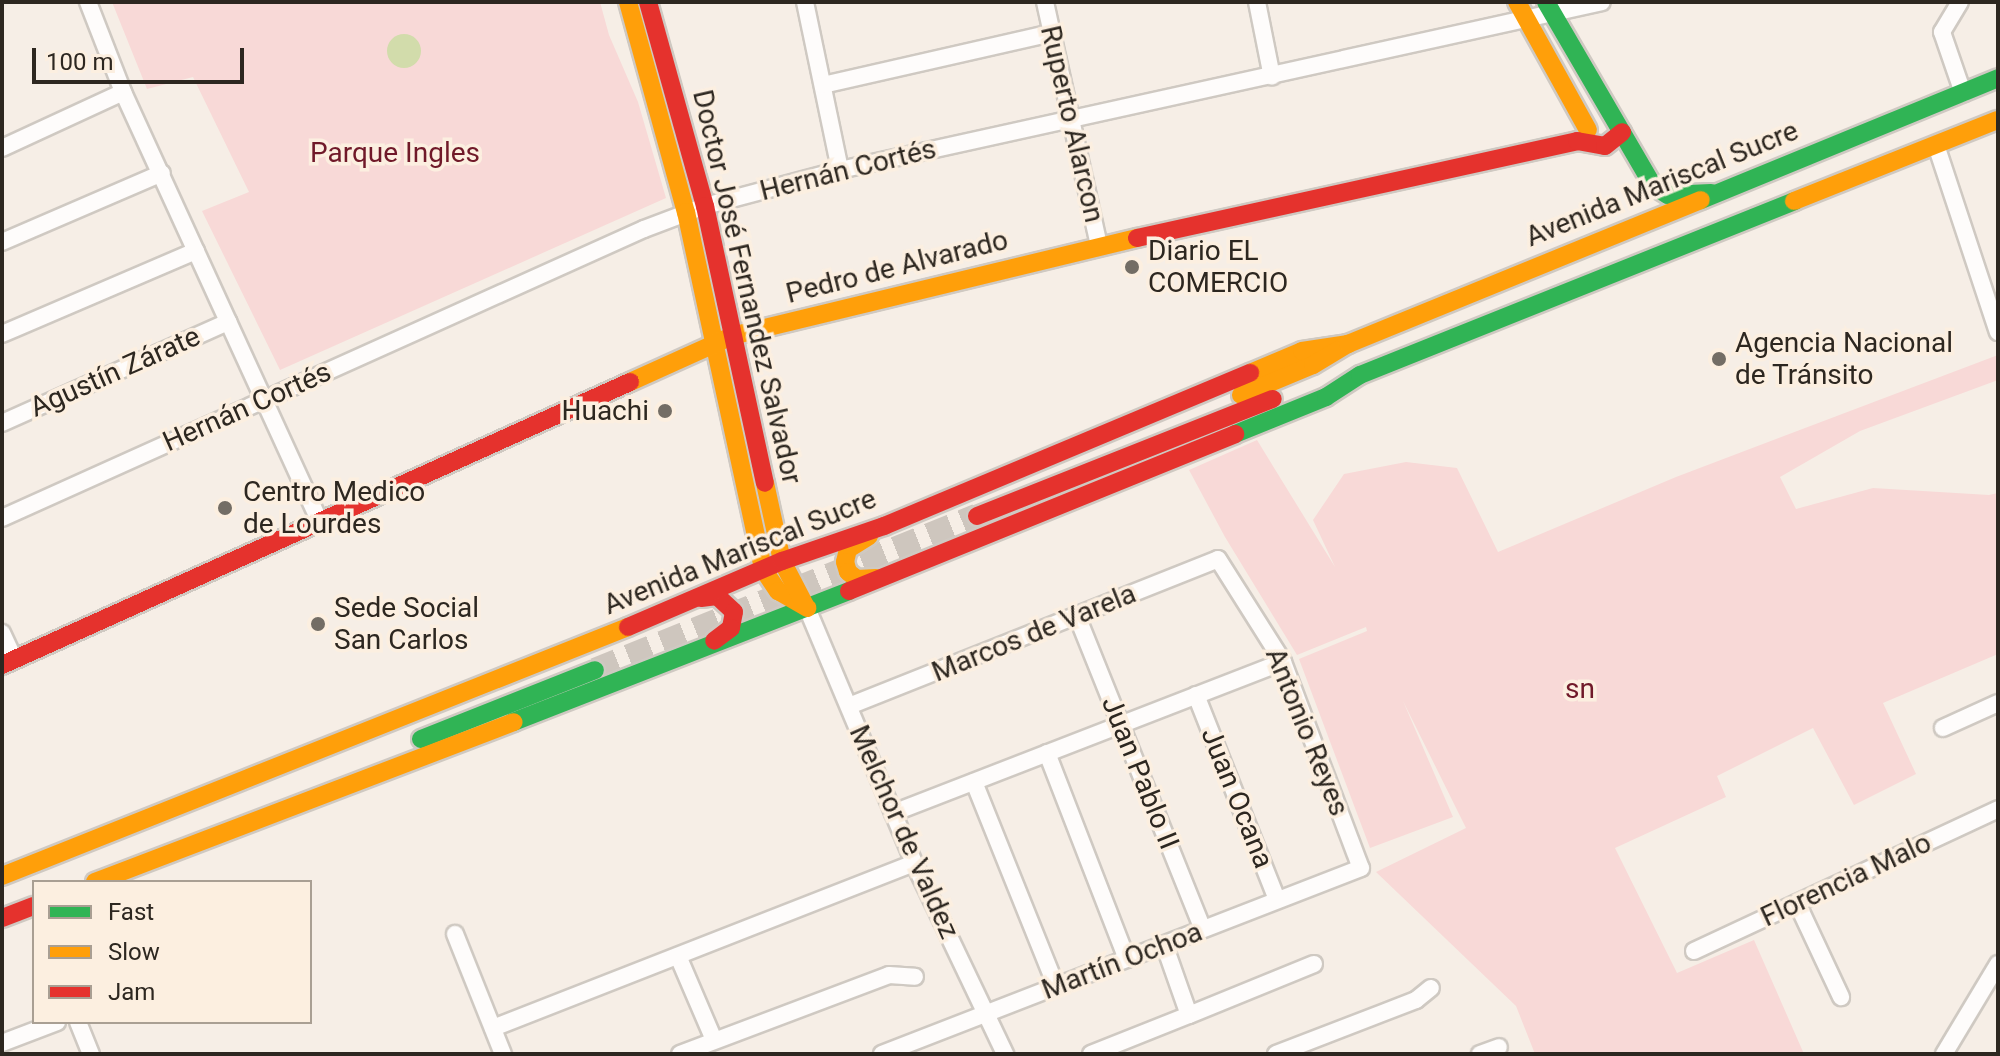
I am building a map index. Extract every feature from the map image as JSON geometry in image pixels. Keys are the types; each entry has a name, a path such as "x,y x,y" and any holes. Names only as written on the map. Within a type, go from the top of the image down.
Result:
{"main road":[{"name":"Doctor José Fernandez Salvador","path":"628,2 686,212 763,569"},
{"name":"Doctor José Fernandez Salvador","path":"648,2 705,206 782,561 791,584 807,608"},
{"path":"1517,2 1582,136"},
{"path":"1549,8 1659,193 1712,193"},
{"name":"Avenida Mariscal Sucre","path":"1360,375 1320,381 975,510 1313,365 1348,344 1998,78"},
{"name":"Avenida Mariscal Sucre","path":"100,880 807,608 1326,397 1360,375 1998,120"},
{"name":"Pedro de Alvarado","path":"8,662 732,336 1099,246 1582,136 1605,146 1619,127"},
{"name":"Avenida Mariscal Sucre","path":"2,876 701,598 782,561 884,526 1302,351 1348,344"},
{"path":"878,578 862,580 852,576 845,555 856,543 884,526"},
{"path":"763,569 778,591 807,608"},
{"path":"701,598 724,599 735,619 726,634 701,649"},
{"name":"Avenida Mariscal Sucre","path":"154,816 273,783 592,664 222,821 175,851"},
{"path":"2,918 32,907"}],"street":[{"path":"88,2 123,92 319,521"},
{"path":"1257,2 1272,77"},
{"name":"Hernán Cortés","path":"2,518 686,212 840,170 1527,20 1549,8 1602,2"},
{"path":"1960,2 1942,32 1963,93"},
{"path":"808,3 840,170"},
{"name":"Ruperto Alarcon","path":"1050,3 1052,33 1099,246"},
{"path":"823,85 1052,33"},
{"path":"2,148 123,92"},
{"path":"1936,145 1998,332"},
{"path":"2,242 162,173"},
{"path":"2,334 196,251"},
{"name":"Agustín Zárate","path":"2,423 228,322"},
{"name":"Marcos de Varela","path":"849,706 1218,559"},
{"name":"Antonio Reyes","path":"1218,559 1283,662 1361,868"},
{"name":"Melchor de Valdez","path":"807,608 914,863 1005,1054"},
{"name":"Juan Pablo II","path":"1077,616 1203,929"},
{"path":"2,633 8,662"},
{"path":"893,813 1283,662"},
{"name":"Juan Ocana","path":"1196,695 1277,900"},
{"path":"1943,728 1998,703"},
{"path":"1047,753 1127,959"},
{"path":"974,782 1056,986"},
{"name":"Florencia Malo","path":"1694,951 1998,809"},
{"path":"493,1028 914,863"},
{"name":"Martín Ochoa","path":"882,1054 1361,868"},
{"path":"1797,903 1841,997"},
{"path":"455,934 503,1054"},
{"path":"1164,944 1189,1015"},
{"path":"678,956 714,1040"},
{"path":"1091,1054 1314,964"},
{"path":"1944,1054 1998,964"},
{"path":"680,1054 889,975 915,977"},
{"path":"1276,1054 1416,1000 1431,988"},
{"path":"2,1043 52,1024"},
{"path":"79,1024 91,1054"},
{"path":"1480,1054 1499,1047"}],"green space":[{"name":"Parque Ingles","path":"112,2 600,2 609,35 638,102 666,198 280,370 202,211 249,192 193,77 147,89"},
{"name":"sn","path":"1998,355 1998,380 1860,431 1780,477 1796,509 1873,488 1998,493 1998,654 1883,703 1916,774 1854,805 1813,728 1717,776 1726,797 1615,848 1677,973 1754,940 1804,1054 1535,1054 1516,1006 1376,872 1466,828 1403,701 1453,817 1370,848 1299,659 1367,631 1366,627 1297,655 1225,537 1189,470 1257,440 1335,567 1313,520 1344,474 1406,462 1457,468 1498,552 1676,477"}],"shaded area":[{"path":"404,34 416,39 421,51 416,63 404,68 392,63 387,51 392,39"}],"tunnel":[{"path":"595,670 977,516"}],"traffic: fast":[{"path":"1546,2 1653,186 1668,195 1711,193"},
{"path":"1701,200 1998,78"},
{"path":"1235,434 1326,397 1360,375 1794,201"},
{"path":"513,722 849,591"},
{"path":"421,739 595,670"}],"traffic: slow":[{"path":"628,2 686,212 763,569 778,591 807,608"},
{"path":"1517,2 1588,130"},
{"path":"1794,201 1998,120"},
{"path":"1241,395 1313,365 1348,344 1701,200"},
{"path":"630,382 732,336 1137,238"},
{"path":"1250,373 1302,351 1348,344"},
{"path":"765,483 782,561 805,605"},
{"path":"869,536 848,549 845,562 848,572 857,579 876,578"},
{"path":"2,876 628,627"},
{"path":"100,880 513,722"}],"traffic: jam":[{"path":"648,2 705,206 765,483"},
{"path":"1137,238 1577,141 1605,146 1622,132"},
{"path":"628,627 782,561 884,526 1250,373"},
{"path":"2,665 630,382"},
{"path":"977,516 1273,399"},
{"path":"849,591 1235,434"},
{"path":"701,598 717,596 734,612 731,628 714,641"},
{"path":"2,918 32,907"}],"place":[{"name":"Diario EL COMERCIO","path":"1132,267"},
{"name":"Agencia Nacional de Tránsito","path":"1719,359"},
{"name":"Huachi","path":"665,411"},
{"name":"Centro Medico de Lourdes","path":"225,508"},
{"name":"Sede Social San Carlos","path":"318,624"}]}
